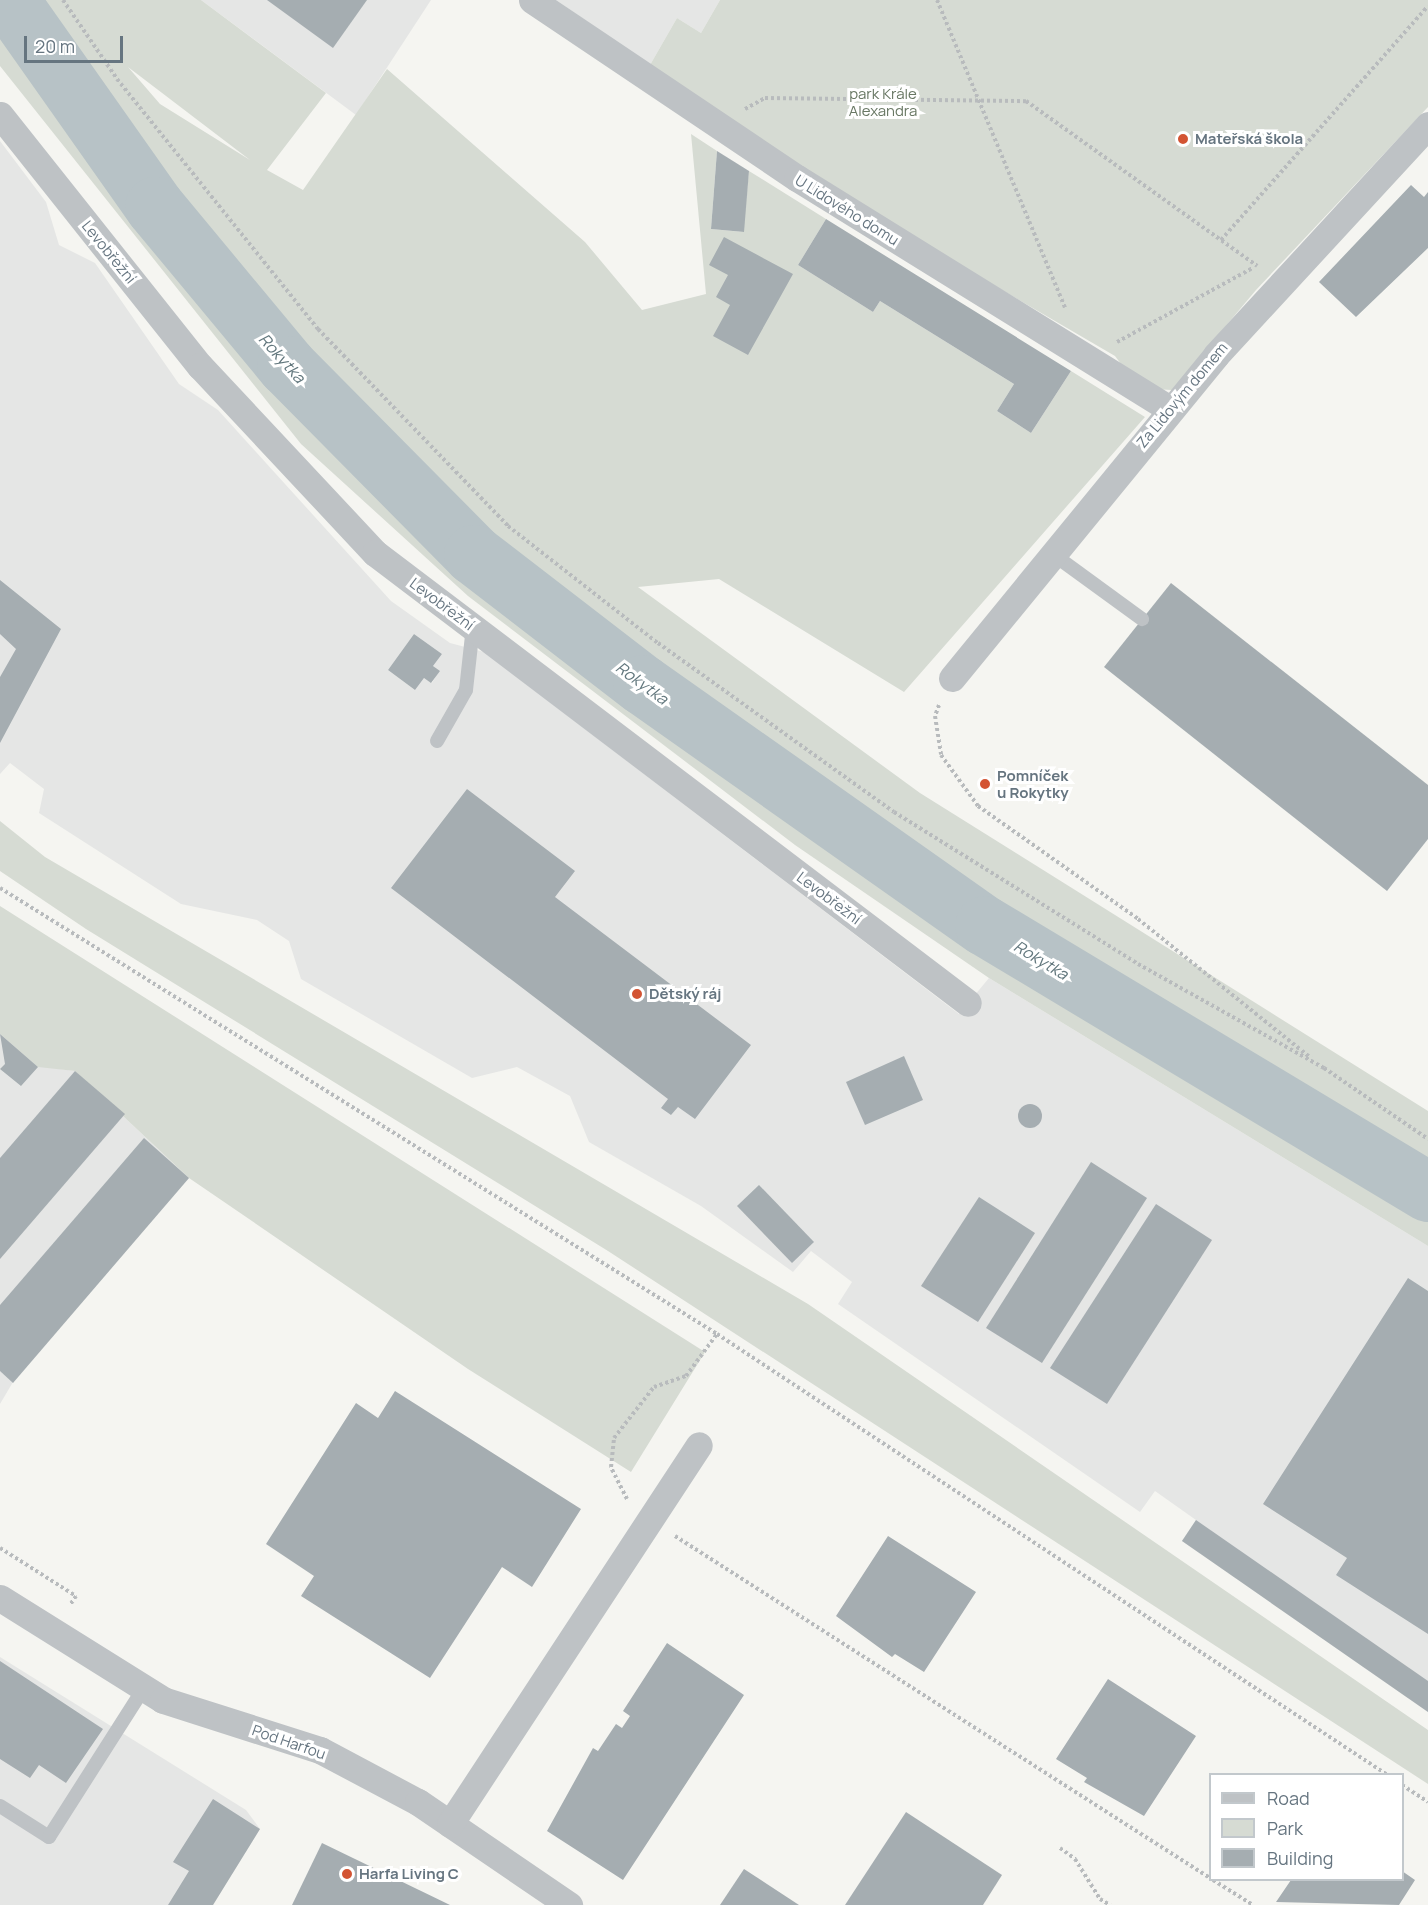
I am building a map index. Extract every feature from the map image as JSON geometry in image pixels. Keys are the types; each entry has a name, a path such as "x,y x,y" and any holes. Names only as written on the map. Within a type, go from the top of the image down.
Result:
{"street":[{"name":"U Lidového domu","path":"532,0 723,131 1086,359 1170,409"},
{"name":"Levobřežní","path":"0,115 200,366 375,553 968,1003"},
{"name":"Za Lidovým domem","path":"952,678 1050,552 1170,409 1282,283 1428,125"},
{"path":"450,1824 699,1445"},
{"name":"Pod Harfou","path":"0,1598 162,1700 320,1750 450,1824 570,1905"}],"lane":[{"path":"1050,552 1142,619"},
{"path":"437,741 466,690 473,627"},
{"path":"0,1806 49,1837 144,1688"}],"path":[{"path":"63,0 117,79 318,329 508,526 658,643 894,812 1138,964 1326,1069"},
{"path":"937,0 1068,316"},
{"path":"1221,240 1428,6"},
{"path":"723,131 752,103 765,98 980,102 1026,100 1282,283"},
{"path":"1086,359 1257,266"},
{"path":"952,678 935,716 941,755 978,806 1137,919 1326,1069 1428,1138"},
{"path":"0,888 717,1334 1384,1773"},
{"path":"717,1334 686,1376 654,1387 614,1438 611,1467 621,1491 650,1520 1209,1877"},
{"path":"1404,1786 1428,1802"},
{"path":"1060,1848 1075,1859 1100,1899 1110,1905"},
{"path":"1215,1881 1253,1905"}],"shaded area":[{"path":"201,0 431,0 356,115"},
{"path":"556,0 720,0 701,33 677,18 650,65"},
{"path":"0,141 46,202 59,245 95,263 179,384 218,410 391,601 450,643 484,652 959,1014 989,978 1428,1246 1428,1712 1182,1541 1196,1520 1155,1491 1140,1512 838,1304 852,1282 811,1251 793,1272 701,1206 589,1142 570,1096 517,1067 472,1078 301,979 289,941 257,920 181,904 39,813 44,789 10,763 0,774","holes":["414,634 442,654 433,666 439,671 432,683 424,678 415,690 388,670"]},
{"path":"0,1034 38,1066 75,1071 189,1178 13,1382 0,1404"},
{"path":"0,1657 246,1810 260,1829 213,1905 0,1905"}],"green space":[{"path":"0,0 201,0 326,93 267,170 303,190 387,69 585,242 642,310 706,294 691,134 717,151 711,229 743,232 749,171 826,219 798,265 873,312 880,301 1014,384 997,411 1031,433 1071,371 1145,417 904,692 719,579 638,587 920,793 1428,1111 1428,1246 989,978 795,845 468,596 301,444 0,66","holes":["128,67 250,160 160,104"]},
{"name":"park Krále Alexandra","path":"720,0 1428,0 1428,107 1256,290 1172,390 1153,389 1127,372 1115,356 841,196 650,65 677,18 701,33"},
{"path":"0,821 45,857 808,1304 1428,1730 1428,1784 608,1251 86,929 0,871"},
{"path":"0,906 705,1352 631,1472 468,1369 189,1178 75,1071 38,1067 0,1034"}],"building":[{"path":"267,0 367,0 333,48"},
{"path":"717,151 749,171 744,232 711,229"},
{"path":"1411,185 1424,197 1428,192 1428,248 1356,317 1319,282"},
{"path":"826,219 1071,371 1031,433 997,411 1014,384 880,301 873,312 798,265"},
{"path":"724,237 793,274 748,355 713,336 730,305 716,297 728,275 709,265"},
{"path":"0,580 61,629 0,743 0,677 16,649 0,634"},
{"path":"1171,583 1428,785 1428,839 1387,891 1104,667"},
{"path":"414,634 442,654 433,666 440,671 431,683 424,678 415,690 388,670"},
{"path":"467,789 575,871 555,897 751,1045 695,1119 678,1107 671,1115 661,1108 668,1099 391,888"},
{"path":"0,1034 38,1067 21,1086 0,1069 5,1064"},
{"path":"904,1056 923,1100 865,1125 846,1082"},
{"path":"75,1071 125,1114 0,1259 0,1158"},
{"path":"1030,1104 1039,1107 1042,1116 1039,1125 1030,1128 1021,1125 1018,1116 1021,1107"},
{"path":"144,1138 189,1178 13,1383 0,1371 0,1305"},
{"path":"1091,1162 1147,1198 1042,1363 986,1328"},
{"path":"759,1185 814,1242 792,1263 737,1206"},
{"path":"979,1197 1035,1233 978,1322 921,1286"},
{"path":"1156,1204 1212,1240 1107,1404 1050,1368"},
{"path":"1408,1278 1428,1291 1428,1634 1336,1575 1347,1558 1263,1504"},
{"path":"395,1391 581,1509 532,1587 502,1567 430,1678 301,1596 314,1576 266,1544 356,1403 378,1418"},
{"path":"1196,1520 1428,1681 1428,1712 1182,1541"},
{"path":"888,1536 976,1592 924,1672 895,1654 892,1657 836,1616"},
{"path":"667,1643 744,1695 623,1880 547,1831 593,1748 598,1751 616,1724 622,1728 630,1716 623,1711"},
{"path":"0,1661 103,1729 66,1783 39,1765 30,1778 0,1759"},
{"path":"1108,1679 1196,1736 1144,1816 1084,1782 1087,1778 1056,1759"},
{"path":"213,1799 260,1829 213,1905 168,1905 189,1871 173,1862"},
{"path":"906,1812 1002,1875 983,1905 845,1905"},
{"name":"Harfa Living C","path":"322,1843 450,1905 292,1905"},
{"path":"744,1869 799,1905 720,1905"},
{"path":"1404,1872 1415,1880 1399,1905 1276,1902 1290,1881 1404,1881"}],"waterway":[{"name":"Rokytka","path":"9,0 155,207 287,366 474,555 643,685 985,926 1428,1192"}],"place":[{"name":"Mateřská škola","path":"1183,139"},
{"name":"Pomníček u Rokytky","path":"985,784"},
{"name":"Dětský ráj","path":"637,994"},
{"name":"Harfa Living C","path":"347,1874"}]}
